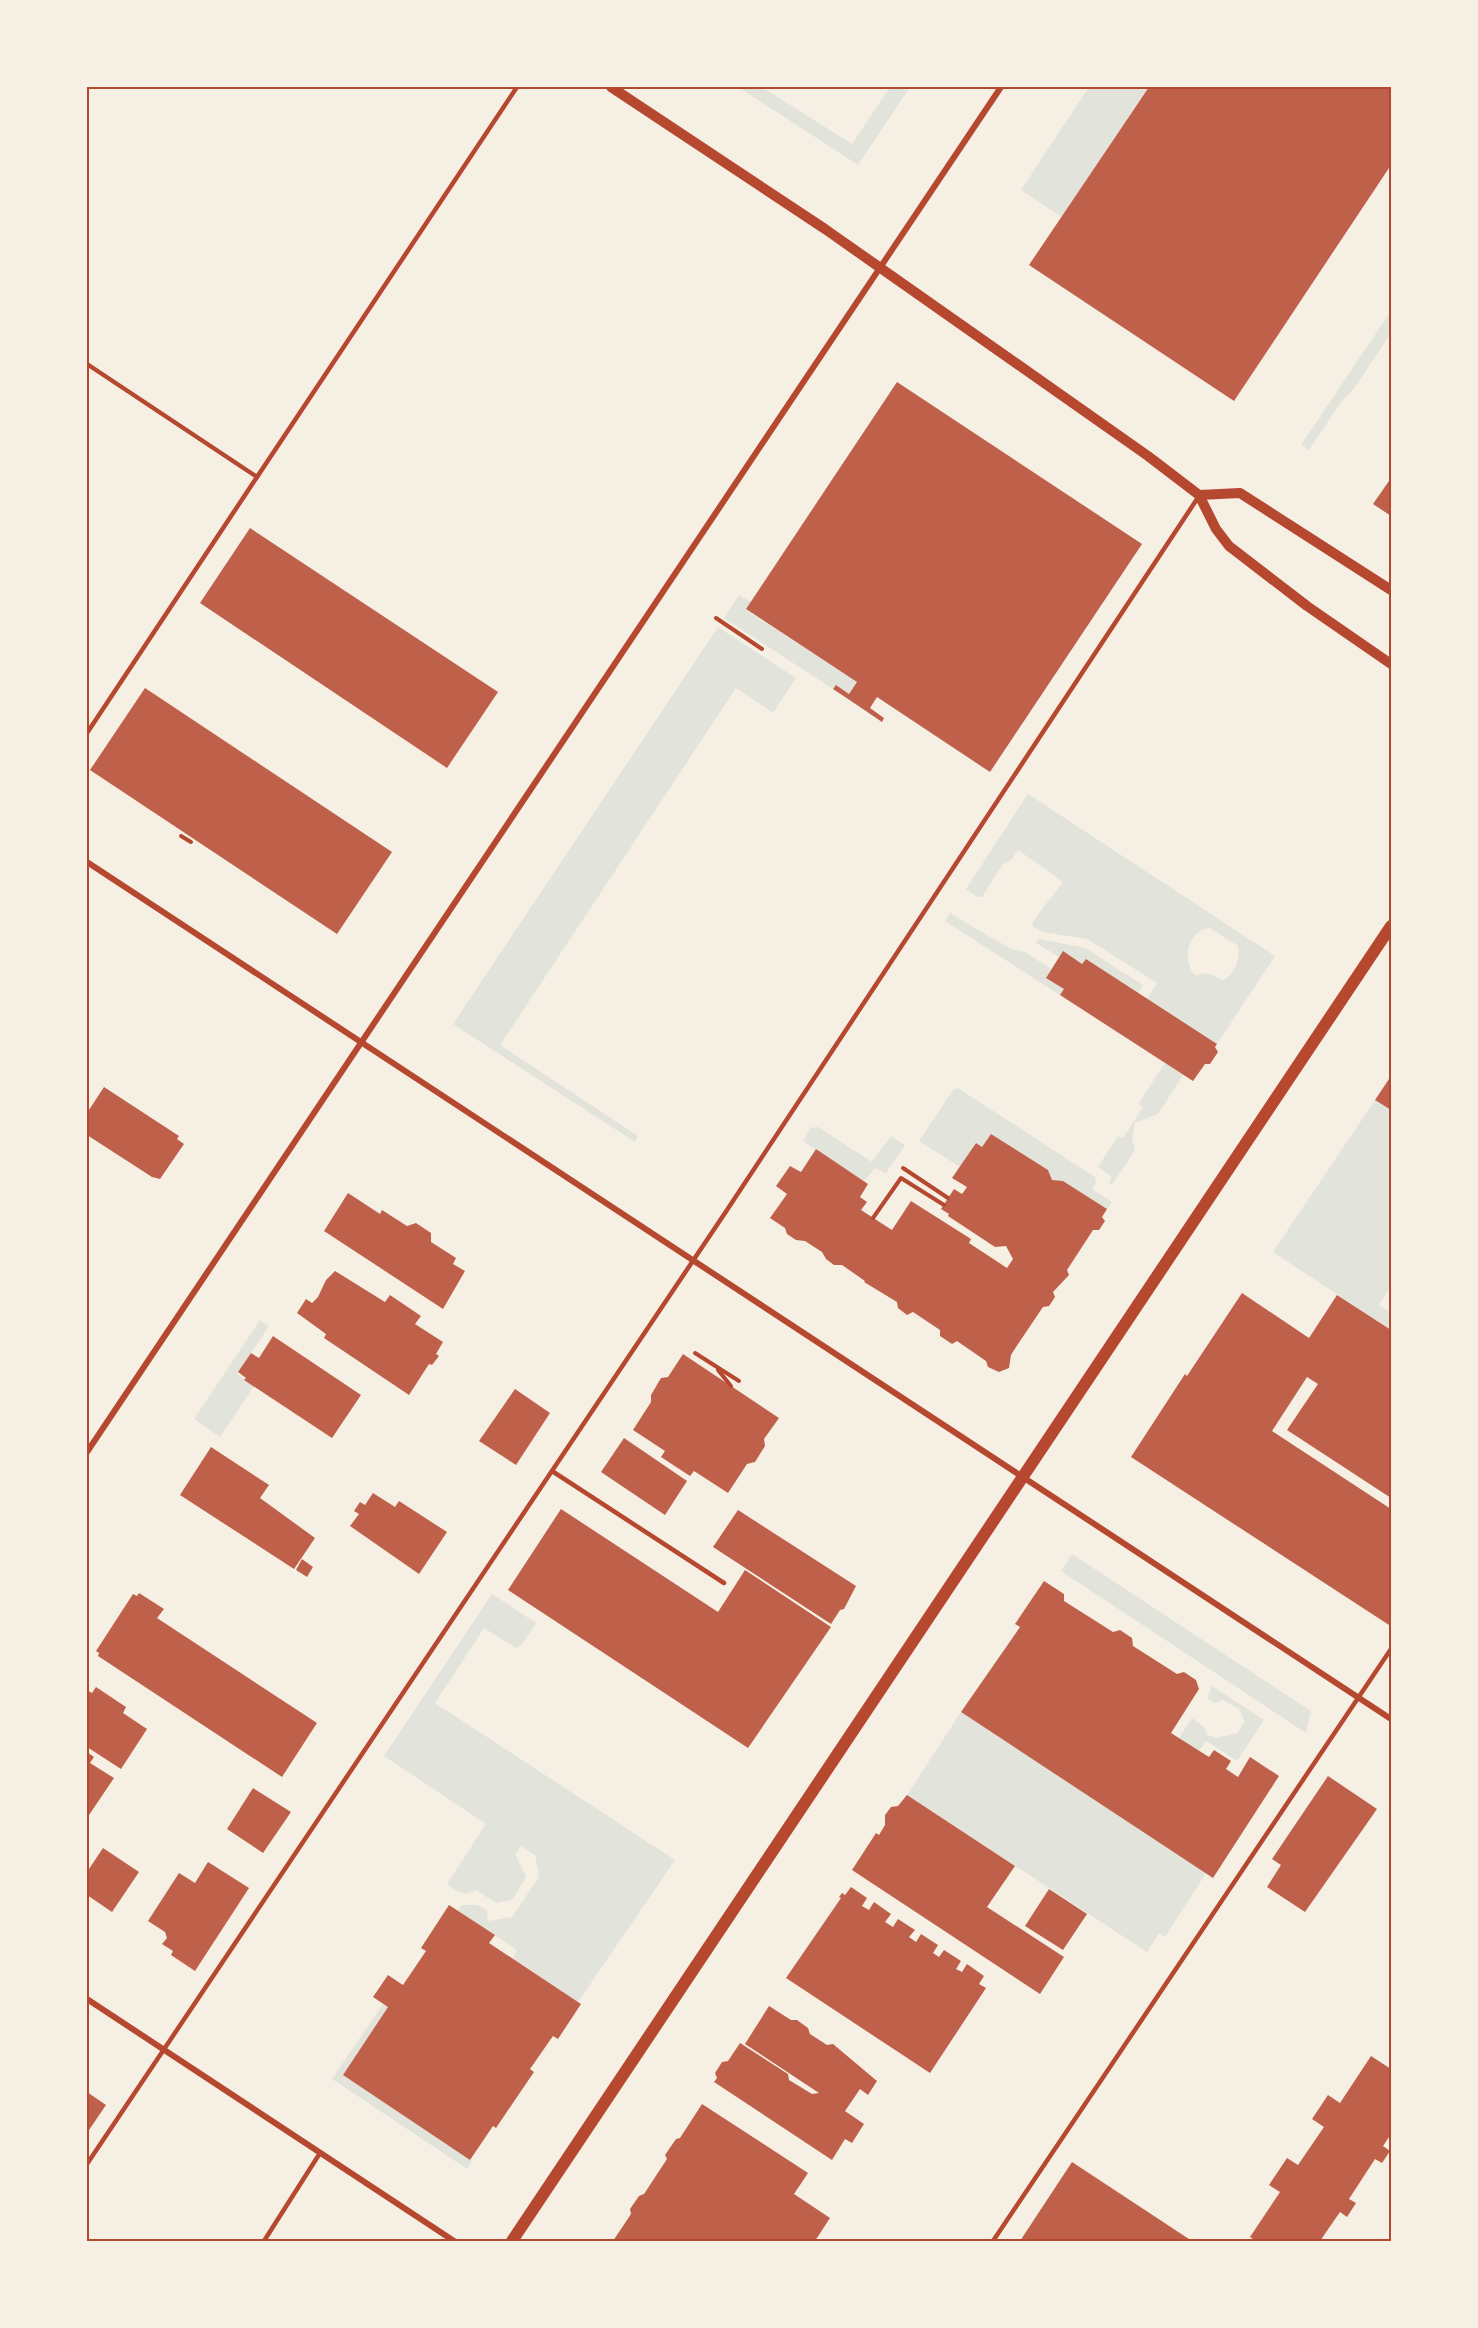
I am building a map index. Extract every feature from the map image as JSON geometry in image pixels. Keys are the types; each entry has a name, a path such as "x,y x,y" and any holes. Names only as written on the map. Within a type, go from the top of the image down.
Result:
{"main road":[{"path":"512,2241 1391,926"}],"street":[{"path":"611,87 879,267 1131,444 1199,495 1216,529 1229,546 1307,606 1391,664"},
{"path":"87,1452 1001,87"},
{"path":"1199,495 1240,493 1391,590"},
{"path":"87,862 1391,1719"},
{"path":"87,1999 454,2241"}],"lane":[{"path":"87,733 517,87"},
{"path":"87,364 257,477"},
{"path":"87,2163 552,1471 1199,495"},
{"path":"552,1471 724,1583"},
{"path":"993,2241 1391,1649"},
{"path":"264,2241 320,2153"}],"path":[{"path":"716,618 762,649"},
{"path":"181,836 191,842"},
{"path":"903,1168 948,1198"},
{"path":"873,1218 901,1178 944,1205"},
{"path":"695,1353 739,1381"},
{"path":"716,1367 731,1386"}],"shaded area":[{"path":"738,87 762,87 852,144 890,87 910,87 858,165"},
{"path":"1089,87 1149,87 1062,217 1021,190"},
{"path":"1391,311 1391,333 1353,390 1343,399 1309,450 1301,445"},
{"path":"739,595 751,602 746,610 857,682 849,694 836,685 833,689 724,618"},
{"path":"718,627 796,678 773,713 736,688 500,1045 638,1136 635,1142 453,1024"},
{"path":"1028,794 1275,956 1217,1044 1147,999 1157,983 1087,939 1042,932 1032,926 1063,882 1018,850 1012,859 1003,864 982,897 977,897 966,889","holes":["1210,928 1238,946 1236,966 1223,980 1208,973 1195,975 1188,962 1192,940 1202,930"]},
{"path":"950,913 1012,949 1025,952 1051,969 1046,978 1064,989 1060,995 945,921"},
{"path":"1039,939 1085,948 1143,985 1138,993 1086,959 1082,964 1063,951 1059,957 1036,943"},
{"path":"1165,1063 1183,1075 1158,1114 1135,1123 1132,1139 1135,1150 1112,1185 1109,1183 1112,1177 1098,1167 1118,1136 1123,1138 1143,1107 1138,1104"},
{"path":"958,1088 1095,1177 1096,1182 1092,1189 1112,1202 1107,1209 1063,1181 1052,1180 1048,1170 991,1134 982,1147 975,1143 960,1167 919,1141 953,1090"},
{"path":"1375,1100 1391,1110 1391,1286 1379,1305 1391,1313 1391,1330 1273,1252"},
{"path":"818,1127 872,1162 891,1136 905,1145 886,1173 875,1168 864,1181 803,1141 810,1128"},
{"path":"260,1320 269,1326 237,1374 254,1386 220,1437 194,1419"},
{"path":"1072,1554 1311,1711 1306,1733 1061,1571"},
{"path":"492,1594 536,1623 521,1646 516,1648 484,1628 435,1703 675,1860 578,2002 513,1958 517,1950 458,1911 461,1905 477,1905 487,1910 488,1921 512,1917 539,1877 535,1855 521,1846 515,1854 526,1877 512,1900 496,1903 476,1890 467,1893 457,1891 447,1884 486,1824 384,1756"},
{"path":"1212,1686 1264,1720 1237,1761 1206,1741 1199,1751 1179,1738 1192,1718 1204,1727 1207,1735 1216,1738 1237,1733 1245,1722 1239,1709 1223,1700 1214,1703 1207,1698"},
{"path":"961,1712 1206,1873 1165,1937 1159,1933 1147,1952 907,1795"},
{"path":"383,2004 388,2007 343,2075 472,2161 467,2169 332,2079"}],"building":[{"path":"1149,87 1391,87 1391,165 1234,401 1029,265"},
{"path":"897,382 1142,544 990,772 877,697 870,708 884,718 882,722 833,689 836,685 849,694 857,682 746,609"},
{"path":"1391,478 1391,516 1373,504"},
{"path":"250,528 498,692 447,768 200,603"},
{"path":"145,688 392,852 337,934 90,770"},
{"path":"1063,951 1082,964 1086,959 1217,1044 1215,1047 1218,1052 1210,1064 1205,1064 1193,1081 1060,995 1064,989 1046,978"},
{"path":"1391,1076 1391,1110 1375,1100"},
{"path":"104,1087 179,1136 177,1139 184,1144 160,1179 152,1177 87,1135 87,1113"},
{"path":"991,1134 1048,1170 1052,1180 1063,1181 1107,1209 1102,1217 1105,1221 1099,1230 1093,1230 1067,1270 1069,1275 1053,1292 1055,1297 1049,1306 1043,1307 1011,1355 1009,1368 999,1372 988,1367 986,1361 957,1341 952,1344 940,1336 940,1330 913,1312 907,1315 898,1308 897,1302 864,1282 842,1265 834,1265 826,1259 822,1252 805,1241 796,1240 787,1234 785,1228 770,1218 787,1194 776,1186 790,1166 801,1172 816,1149 868,1184 860,1197 867,1202 861,1210 892,1230 911,1201 971,1239 969,1243 1007,1268 1013,1259 1006,1246 995,1247 941,1209 954,1189 962,1194 967,1187 952,1178 976,1143 982,1147"},
{"path":"348,1193 380,1214 382,1210 407,1226 416,1223 431,1233 431,1242 456,1258 453,1264 465,1271 443,1309 324,1231"},
{"path":"335,1271 385,1302 390,1295 421,1316 415,1324 443,1342 436,1354 439,1356 432,1365 429,1364 409,1395 324,1338 326,1334 297,1313 306,1299 312,1303 318,1297 326,1280"},
{"path":"1242,1293 1309,1338 1337,1295 1391,1330 1391,1498 1287,1430 1318,1384 1307,1377 1272,1431 1391,1509 1389,1625 1131,1457 1185,1374 1187,1376"},
{"path":"273,1336 361,1395 332,1438 244,1380 246,1378 238,1372 251,1353 259,1358"},
{"path":"683,1354 779,1418 764,1439 765,1446 755,1462 747,1464 728,1493 694,1471 690,1476 661,1457 665,1451 633,1430 651,1402 651,1395 661,1378 668,1377"},
{"path":"515,1389 550,1413 516,1465 479,1441"},
{"path":"624,1438 687,1481 665,1515 601,1472"},
{"path":"211,1447 269,1485 260,1498 315,1538 294,1569 180,1495"},
{"path":"373,1493 395,1507 399,1501 447,1532 419,1574 350,1526 359,1514 354,1511 360,1502 365,1505"},
{"path":"561,1509 718,1612 745,1570 831,1627 748,1748 508,1590"},
{"path":"738,1510 856,1586 844,1609 840,1610 831,1624 713,1547"},
{"path":"302,1559 313,1567 307,1577 296,1570"},
{"path":"1044,1581 1064,1594 1064,1601 1113,1632 1120,1630 1132,1638 1133,1646 1177,1674 1184,1672 1196,1680 1199,1689 1171,1733 1209,1757 1214,1750 1231,1761 1226,1769 1238,1777 1250,1757 1279,1776 1213,1878 961,1712 1020,1627 1015,1624"},
{"path":"139,1593 164,1609 157,1618 317,1723 282,1777 98,1656 99,1653 96,1651 133,1594 137,1596"},
{"path":"96,1687 126,1707 123,1713 147,1729 121,1769 87,1747 87,1690 92,1693"},
{"path":"87,1752 94,1757 90,1763 114,1778 87,1818"},
{"path":"1328,1776 1377,1809 1305,1912 1267,1887 1281,1865 1272,1859"},
{"path":"253,1788 291,1812 263,1853 227,1829"},
{"path":"907,1795 1015,1866 987,1907 1064,1957 1040,1994 852,1870 876,1833 879,1835 885,1825 885,1815 891,1807 898,1806"},
{"path":"103,1848 139,1872 112,1912 87,1895 87,1872"},
{"path":"208,1862 249,1888 195,1971 171,1955 173,1951 162,1944 167,1938 165,1932 148,1921 179,1873 195,1883"},
{"path":"851,1887 867,1898 862,1906 869,1910 874,1902 891,1914 885,1922 893,1927 898,1919 915,1930 909,1937 916,1942 921,1934 938,1945 933,1953 939,1957 944,1950 961,1961 956,1969 962,1972 967,1964 984,1976 979,1984 986,1988 930,2073 786,1978 841,1898 839,1897 842,1893 845,1895"},
{"path":"1049,1889 1087,1914 1063,1950 1025,1926"},
{"path":"449,1905 495,1935 489,1943 581,2004 558,2039 553,2036 530,2069 534,2072 496,2128 493,2126 470,2160 343,2075 388,2007 373,1997 388,1975 403,1985 426,1951 421,1948"},
{"path":"769,2006 791,2020 797,2020 808,2028 810,2034 827,2045 833,2044 877,2081 868,2095 860,2089 845,2111 864,2124 852,2143 845,2139 832,2160 714,2082 717,2078 715,2073 722,2062 728,2061 740,2043 788,2074 789,2080 812,2094 819,2093 745,2044"},
{"path":"1371,2056 1391,2069 1391,2134 1383,2146 1390,2151 1382,2163 1375,2159 1349,2199 1356,2203 1347,2217 1340,2212 1320,2241 1256,2241 1250,2237 1280,2192 1269,2185 1287,2158 1298,2165 1324,2127 1312,2119 1328,2095 1340,2103"},
{"path":"87,2092 106,2105 87,2133"},
{"path":"702,2104 808,2173 794,2194 830,2218 815,2241 613,2241 631,2214 630,2209 639,2196 644,2194 667,2159 665,2155 676,2139 680,2138"},
{"path":"1072,2162 1192,2241 1020,2241"}]}
